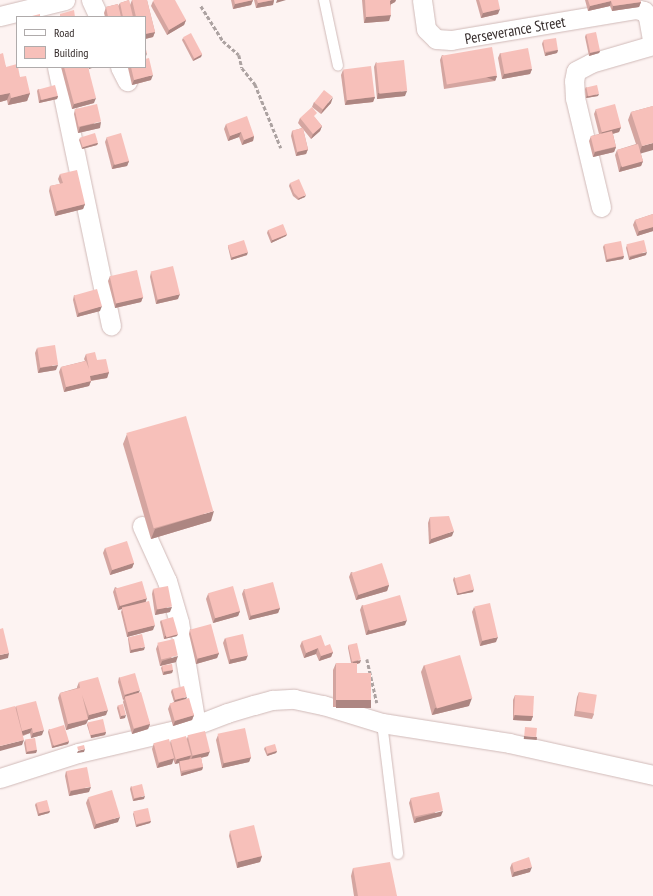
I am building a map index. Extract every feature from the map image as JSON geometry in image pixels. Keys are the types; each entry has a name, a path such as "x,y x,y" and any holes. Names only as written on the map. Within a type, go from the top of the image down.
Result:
{"street":[{"path":"0,16 45,11 65,0"},
{"path":"91,0 99,16"},
{"name":"Perseverance Street","path":"422,0 426,29 436,39 451,40 636,9 644,11 648,17 653,45"},
{"path":"601,207 575,98 574,81 576,71 591,63 653,45"},
{"path":"57,68 111,325"},
{"path":"142,526 167,581 179,622 196,725"},
{"path":"0,777 78,753 196,725 227,712 272,700 294,699 323,705 382,723 509,743 653,775"}],"lane":[{"path":"324,0 338,66"},
{"path":"382,723 398,854"}],"path":[{"path":"201,6 223,41 239,55 242,68 255,84 281,148"},
{"path":"367,659 382,723"}],"building":[{"path":"129,0 133,16 123,16 120,3"},
{"path":"132,0 147,0 155,32 146,34 146,16 136,16"},
{"path":"175,0 186,20 169,30 153,1"},
{"path":"234,0 253,0 235,4"},
{"path":"257,0 273,0 258,3"},
{"path":"365,0 391,0 391,15 366,17"},
{"path":"479,0 498,0 500,9 483,13"},
{"path":"588,0 640,0 641,2 613,6 611,1 590,6"},
{"path":"118,4 121,16 108,16 106,7"},
{"path":"74,10 75,16 60,16 60,14"},
{"path":"596,32 600,51 590,53 586,34"},
{"path":"191,33 202,54 194,58 183,37"},
{"path":"556,38 558,50 545,52 543,40"},
{"path":"492,47 497,76 447,84 442,56"},
{"path":"528,48 532,69 505,74 501,53"},
{"path":"3,53 6,67 16,64 20,77 26,76 30,93 11,98 10,93 0,95 0,54"},
{"path":"149,58 153,75 134,80 131,68 146,68 146,59"},
{"path":"404,60 407,91 379,94 376,63"},
{"path":"371,66 375,97 347,100 343,69"},
{"path":"64,68 88,68 96,98 74,104"},
{"path":"55,85 58,96 41,100 39,89"},
{"path":"597,85 599,94 588,96 586,87"},
{"path":"324,90 333,97 323,109 314,103"},
{"path":"97,104 101,122 79,127 75,109"},
{"path":"615,104 621,127 602,132 596,109"},
{"path":"653,106 653,143 642,146 631,112"},
{"path":"312,107 317,113 314,116 322,126 313,134 300,118"},
{"path":"247,116 254,136 244,140 241,132 230,136 226,124"},
{"path":"303,128 308,149 297,152 292,130"},
{"path":"612,131 616,147 595,152 591,136"},
{"path":"95,133 98,143 83,147 80,138"},
{"path":"121,133 129,161 115,165 107,137"},
{"path":"638,144 643,161 622,167 617,150"},
{"path":"77,170 85,204 57,211 50,186 63,183 60,174"},
{"path":"299,179 306,195 299,198 294,193 290,183"},
{"path":"653,214 653,227 639,231 635,220"},
{"path":"283,224 287,234 272,240 268,230"},
{"path":"244,240 248,252 232,258 228,245"},
{"path":"644,240 647,252 629,256 627,244"},
{"path":"621,241 624,256 607,259 604,244"},
{"path":"173,266 180,294 158,300 151,272"},
{"path":"137,270 143,297 116,304 110,276"},
{"path":"97,289 102,306 79,313 74,296"},
{"path":"55,345 58,365 40,368 37,348"},
{"path":"95,352 97,360 106,359 109,372 90,376 91,381 66,387 61,367 86,361 89,369 86,354"},
{"path":"186,416 213,511 154,528 126,433"},
{"path":"449,516 454,531 431,539 430,517"},
{"path":"127,541 134,563 112,570 105,548"},
{"path":"382,563 389,585 359,595 352,573"},
{"path":"470,574 474,589 459,594 455,578"},
{"path":"142,581 147,598 120,606 115,589"},
{"path":"273,582 280,608 251,616 244,590"},
{"path":"168,586 172,607 157,609 153,589"},
{"path":"233,586 240,611 215,618 208,593"},
{"path":"400,595 407,620 370,631 363,606"},
{"path":"149,601 155,625 128,632 122,608"},
{"path":"490,603 498,637 482,641 474,607"},
{"path":"173,617 178,634 166,638 161,620"},
{"path":"211,624 219,653 198,659 190,630"},
{"path":"3,628 9,653 0,655 0,629"},
{"path":"142,634 145,647 131,650 128,637"},
{"path":"243,634 248,655 230,659 225,638"},
{"path":"321,635 325,646 330,644 333,652 321,656 318,648 306,653 302,641"},
{"path":"174,639 178,656 161,659 157,643"},
{"path":"357,643 361,660 352,662 348,645"},
{"path":"460,655 472,698 437,708 424,665"},
{"path":"336,663 357,663 357,673 371,673 371,700 336,700"},
{"path":"172,664 173,670 163,671 162,666"},
{"path":"135,673 140,690 125,695 120,677"},
{"path":"98,677 108,710 89,715 82,695 88,719 68,724 60,693 80,688 79,682"},
{"path":"184,686 187,697 175,700 172,689"},
{"path":"141,692 150,724 134,728 125,697"},
{"path":"579,692 597,695 594,714 576,711"},
{"path":"515,695 534,696 533,716 514,715"},
{"path":"189,698 194,715 175,721 170,704"},
{"path":"36,701 44,730 33,733 32,728 22,731 16,706"},
{"path":"123,704 126,715 121,716 118,705"},
{"path":"15,706 24,740 0,746 0,710"},
{"path":"103,719 106,732 90,735 87,723"},
{"path":"64,725 69,741 54,746 49,730"},
{"path":"525,727 537,728 536,737 524,736"},
{"path":"245,728 251,757 224,763 218,734"},
{"path":"205,731 210,751 193,756 188,735"},
{"path":"186,736 191,755 176,759 171,740"},
{"path":"35,738 37,750 27,751 25,740"},
{"path":"169,739 174,758 159,762 154,743"},
{"path":"275,744 277,751 267,753 265,747"},
{"path":"84,745 85,749 78,751 77,747"},
{"path":"201,757 203,767 181,771 179,761"},
{"path":"87,767 91,787 70,791 66,771"},
{"path":"142,784 145,796 134,798 131,787"},
{"path":"112,790 120,817 96,824 88,797"},
{"path":"439,792 443,811 415,817 411,798"},
{"path":"47,800 50,811 39,813 36,803"},
{"path":"148,808 151,821 136,824 133,811"},
{"path":"254,825 262,856 237,862 230,831"},
{"path":"529,857 532,867 514,872 512,863"},
{"path":"390,862 397,896 358,896 353,868"}]}
